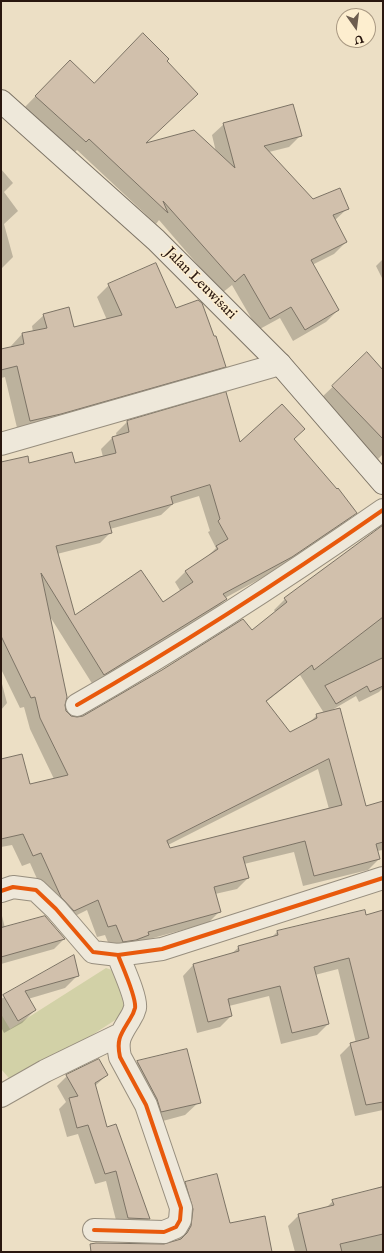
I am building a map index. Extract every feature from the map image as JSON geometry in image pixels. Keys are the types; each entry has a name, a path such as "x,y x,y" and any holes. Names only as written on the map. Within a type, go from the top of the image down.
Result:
{"street":[{"name":"Jalan Leuwisari","path":"1,101 156,240 280,364 383,483"},
{"path":"1,444 280,364"},
{"path":"77,705 165,653 332,545 383,510"},
{"path":"1,891 13,887 36,890 56,909 93,952 118,955 162,949 383,878"},
{"path":"94,1230 164,1232 176,1227 180,1220 181,1208 146,1105 120,1057 118,1041 135,1008 134,998 118,955"},
{"path":"1,1096 45,1071 121,1034"}],"green space":[{"path":"106,968 115,971 126,1013 15,1085 1,1069 1,1014 10,1029"}],"building":[{"path":"143,33 169,59 167,61 198,94 146,143 194,130 235,168 223,123 293,104 302,136 264,146 313,199 340,188 349,209 333,215 347,242 311,260 339,310 305,330 291,307 270,319 244,274 235,282 163,201 168,213 89,139 86,142 35,96 70,60 94,83"},
{"path":"156,263 176,308 198,300 202,303 214,336 216,336 226,367 61,414 30,421 17,366 1,370 1,349 24,344 22,333 47,328 43,314 69,307 74,327 122,315 108,284"},
{"path":"367,352 383,370 383,439 332,386"},
{"path":"226,392 240,442 282,404 305,429 294,439 337,489 338,488 357,513 292,557 223,594 227,599 104,675 41,573 67,697 65,705 66,711 71,716 83,716 162,670 243,619 252,630 287,602 284,598 383,525 383,617 314,670 312,665 266,701 290,732 317,718 316,714 340,708 366,806 383,801 383,842 376,844 380,859 314,876 305,841 243,857 249,878 214,887 221,912 148,932 149,935 136,940 123,942 116,925 108,927 98,900 74,911 61,897 41,853 33,856 23,834 1,839 1,759 22,754 30,784 68,775 40,718 35,697 31,698 1,636 1,462 28,456 29,463 72,452 75,463 116,453 112,437 129,432 127,421","holes":["210,485 220,519 218,521 228,539 216,546 218,549 185,571 193,582 163,602 141,570 75,615 56,546 112,533 109,522 173,504 171,497","329,759 342,805 170,848 167,841"]},
{"path":"383,658 383,686 370,692 367,686 336,704 325,686"},
{"path":"365,910 366,915 383,910 383,1102 366,1105 350,1043 369,1038 349,958 314,967 329,1024 292,1033 280,986 228,999 232,1016 208,1022 193,964 239,951 238,946 278,935 277,931"},
{"path":"45,916 65,939 1,957 1,928"},
{"path":"74,955 79,976 25,991 36,1010 18,1021 3,995"},
{"path":"187,1049 201,1103 161,1112 157,1099 137,1061"},
{"path":"99,1059 108,1075 95,1083 107,1127 116,1124 150,1219 128,1218 116,1171 105,1174 88,1125 77,1128 69,1098 78,1096 66,1075"},
{"path":"217,1174 230,1223 265,1216 272,1252 91,1252 90,1244 96,1243 164,1244 181,1239 191,1226 193,1209 185,1182"},
{"path":"383,1187 383,1234 340,1244 342,1252 307,1252 298,1214 334,1205 332,1200"}],"cycle path":[{"path":"77,705 232,611 383,510"},
{"path":"1,891 13,887 36,890 56,909 93,952 118,955 162,949 383,878"},
{"path":"94,1230 164,1232 176,1227 180,1220 181,1208 146,1105 120,1057 120,1037 133,1014 135,1003 132,990 118,955"}]}
